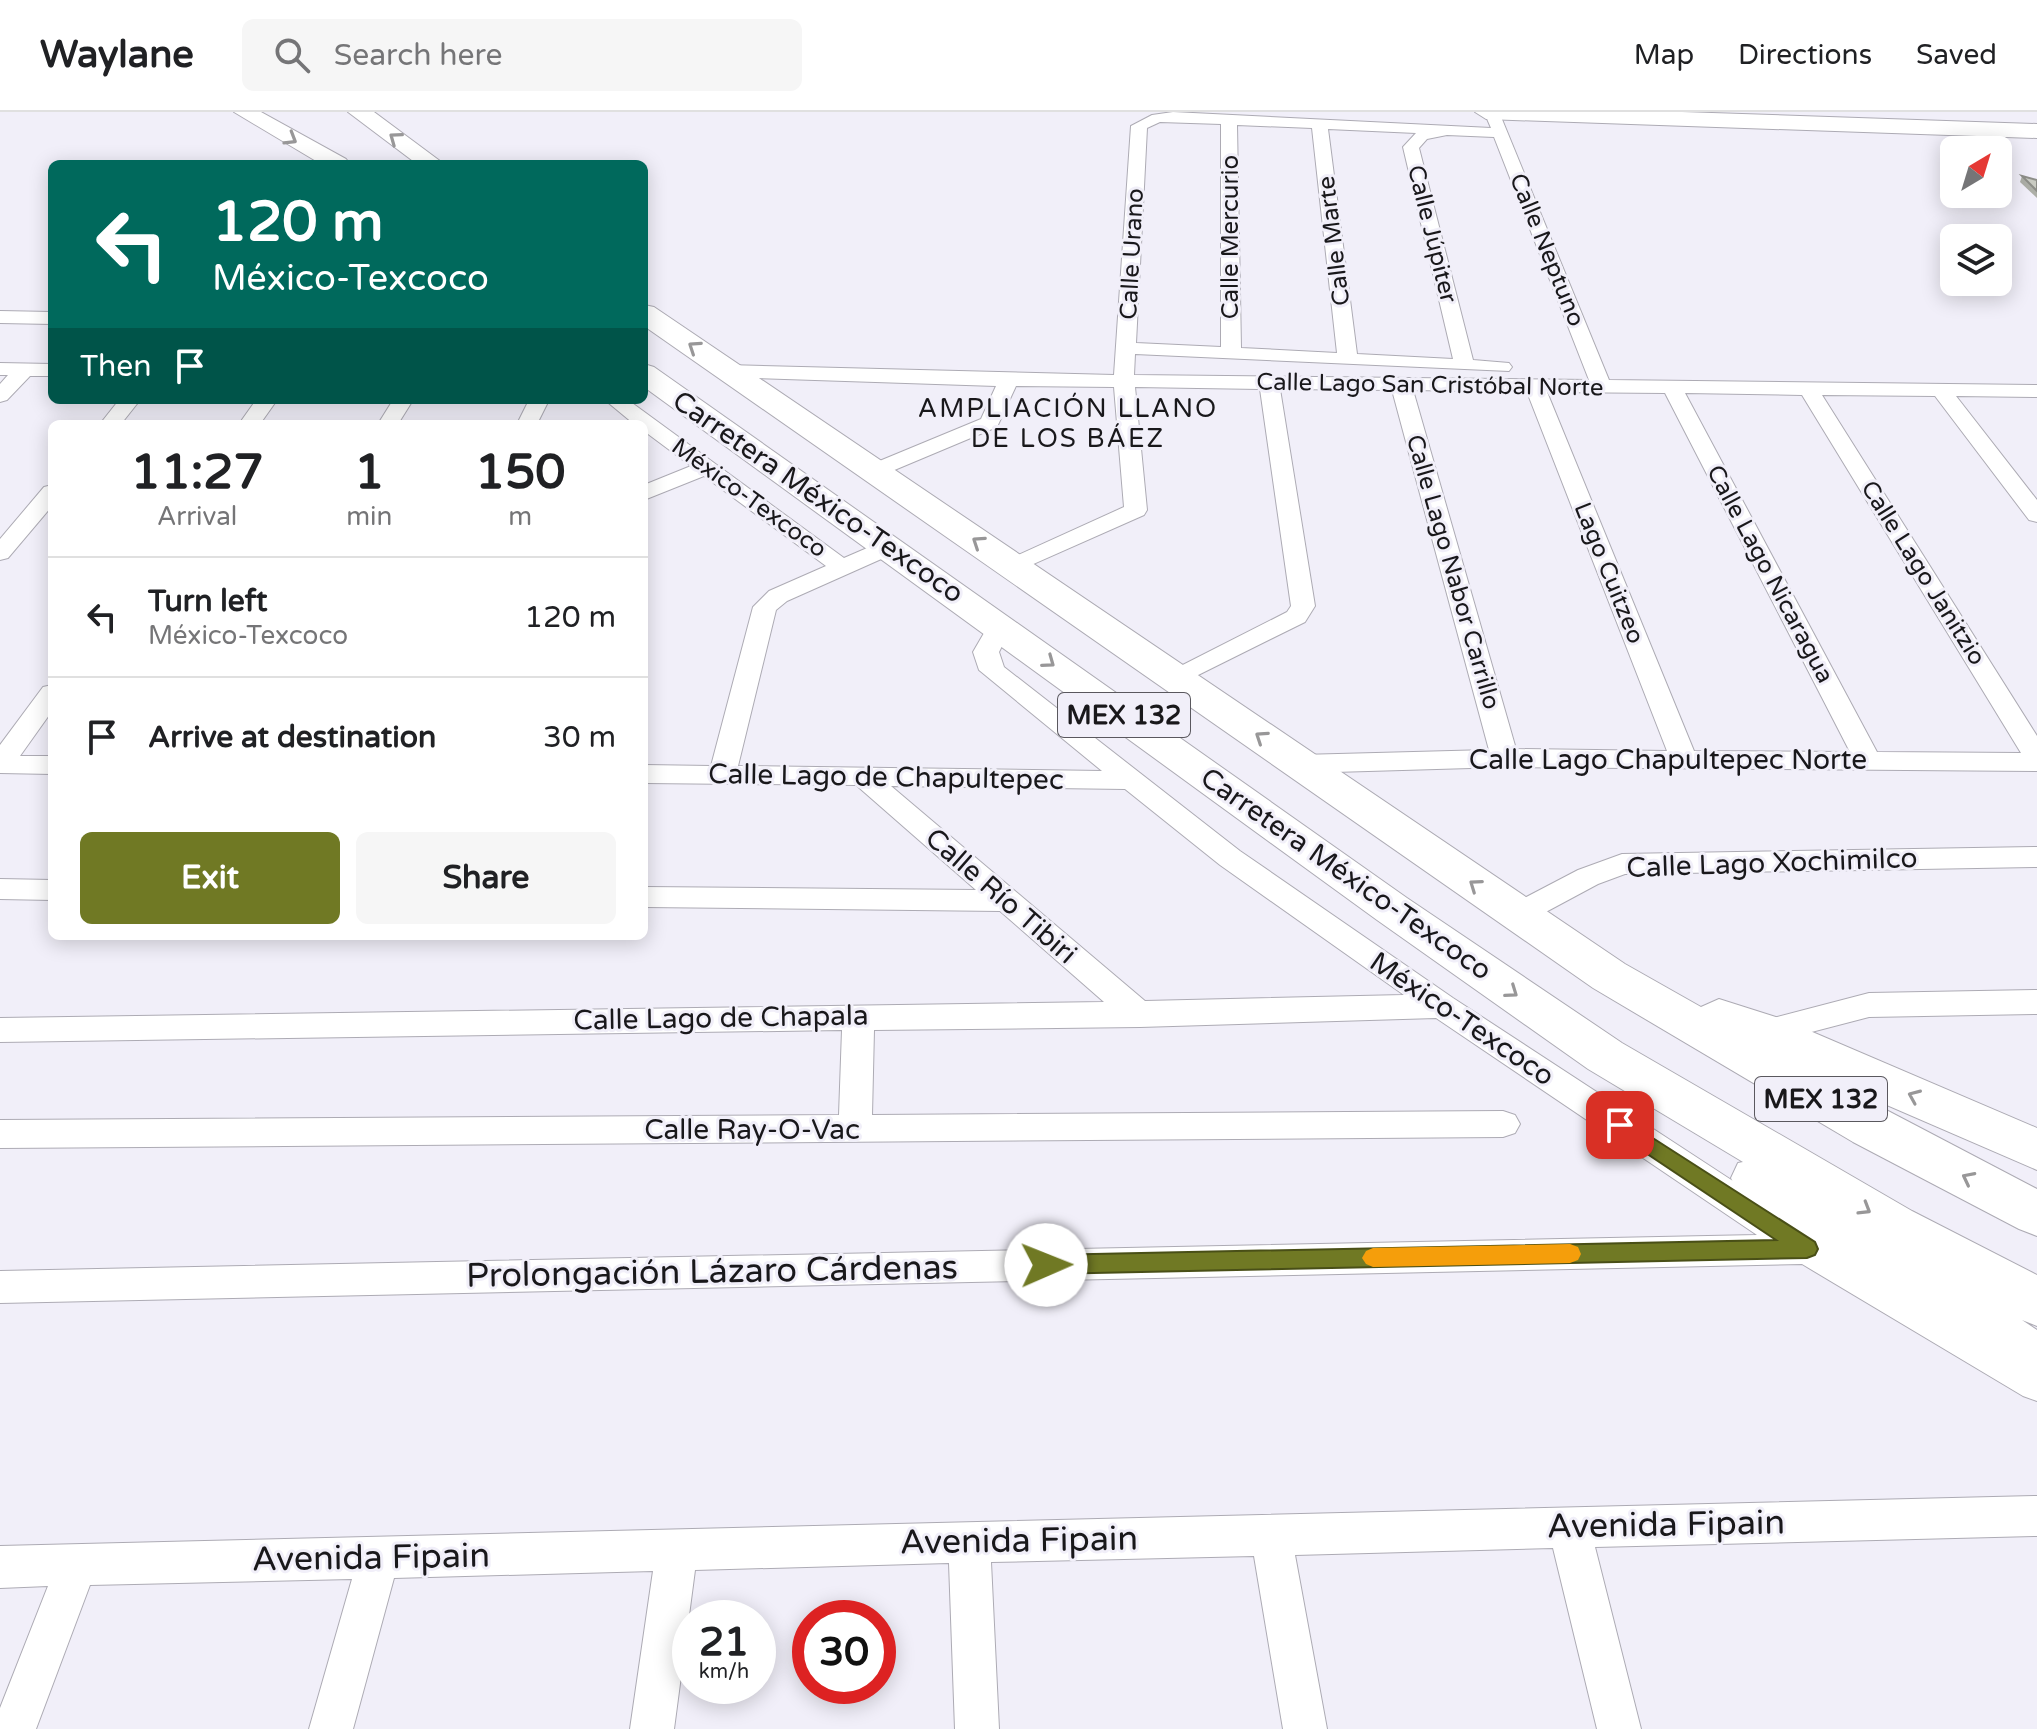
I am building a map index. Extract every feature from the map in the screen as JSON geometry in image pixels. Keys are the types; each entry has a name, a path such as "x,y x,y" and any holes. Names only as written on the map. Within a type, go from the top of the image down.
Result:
{"main road":[{"path":"245,112 331,160"},
{"path":"359,112 426,160"},
{"path":"1486,112 1497,122 2037,131"},
{"path":"306,121 356,160"},
{"name":"Carretera México-Texcoco","path":"648,316 1609,976 1871,1128 2037,1214"},
{"name":"Carretera México-Texcoco","path":"648,376 1392,909 1605,1056 1894,1226 2037,1302"},
{"path":"1609,976 1765,1032 2037,1150"},
{"path":"1605,1056 1756,1177 2037,1360"}],"street":[{"path":"1229,120 1278,117 1319,123 1450,130 1497,122"},
{"name":"Calle Urano","path":"1013,566 1136,510 1124,381 1139,126 1157,118 1229,120"},
{"name":"Calle Mercurio","path":"1229,120 1231,354"},
{"name":"Calle Neptuno","path":"1497,122 1599,379"},
{"name":"Calle Marte","path":"1319,123 1348,359"},
{"name":"Calle Júpiter","path":"1450,130 1422,136 1411,147 1464,365"},
{"path":"0,317 48,318"},
{"name":"Calle Lago San Cristóbal Norte","path":"1126,348 1464,365 1672,388 2037,391"},
{"path":"0,369 48,370"},
{"path":"0,396 25,369"},
{"name":"Calle Lago San Cristóbal Norte","path":"727,371 1008,380 1401,385 1535,386 1599,379"},
{"path":"873,472 990,423 1008,380"},
{"path":"1174,679 1296,617 1303,606 1269,383"},
{"name":"Calle Lago Nabor Carrillo","path":"1401,385 1505,758"},
{"name":"Lago Cuitzeo","path":"1535,386 1684,759"},
{"name":"Calle Lago Nicaragua","path":"1672,388 1868,760"},
{"name":"Calle Lago Janitzio","path":"1808,388 2037,760"},
{"path":"1940,389 2037,515"},
{"path":"113,420 127,404"},
{"name":"México-Texcoco","path":"621,404 643,420"},
{"path":"679,446 708,418"},
{"name":"México-Texcoco","path":"648,424 843,568"},
{"path":"648,491 707,467"},
{"path":"742,491 784,471"},
{"path":"0,553 48,497"},
{"path":"722,775 765,607 778,596 889,547"},
{"name":"México-Texcoco","path":"1000,626 986,652 992,670 1230,858 1442,1006 1807,1249 2037,1384"},
{"path":"0,764 48,698"},
{"name":"Calle Lago Chapultepec Norte","path":"1300,764 1505,758 2037,760"},
{"path":"0,764 48,765"},
{"name":"Calle Lago de Chapultepec","path":"648,774 1128,780"},
{"name":"Calle Río Tibiri","path":"862,776 1140,1015"},
{"name":"Calle Lago Xochimilco","path":"1518,914 1588,877 1622,864 2037,857"},
{"path":"0,889 48,890"},
{"path":"648,897 1007,901"},
{"path":"1765,1032 1869,1005 2037,1002"},
{"name":"Calle Lago de Chapala","path":"0,1030 858,1016 1140,1015 1442,1006"},
{"path":"855,1129 858,1016"},
{"name":"Calle Ray-O-Vac","path":"0,1134 1503,1124"},
{"name":"Prolongación Lázaro Cárdenas","path":"0,1287 1807,1249"},
{"name":"Avenida Fipain","path":"0,1567 2037,1516"},
{"path":"1569,1527 1619,1729"},
{"path":"1271,1535 1305,1729"},
{"path":"969,1542 977,1729"},
{"path":"652,1729 677,1550"},
{"path":"331,1729 379,1557"},
{"path":"14,1729 77,1565"}],"building":[{"path":"2022,176 2037,180 2037,191"}],"slow traffic":[{"path":"1373,1258 1570,1254"}],"district":[{"name":"AMPLIACIÓN LLANO DE LOS BÁEZ","path":"1068,423"}],"route":[{"path":"1046,1265 1807,1249 1620,1125"}]}
